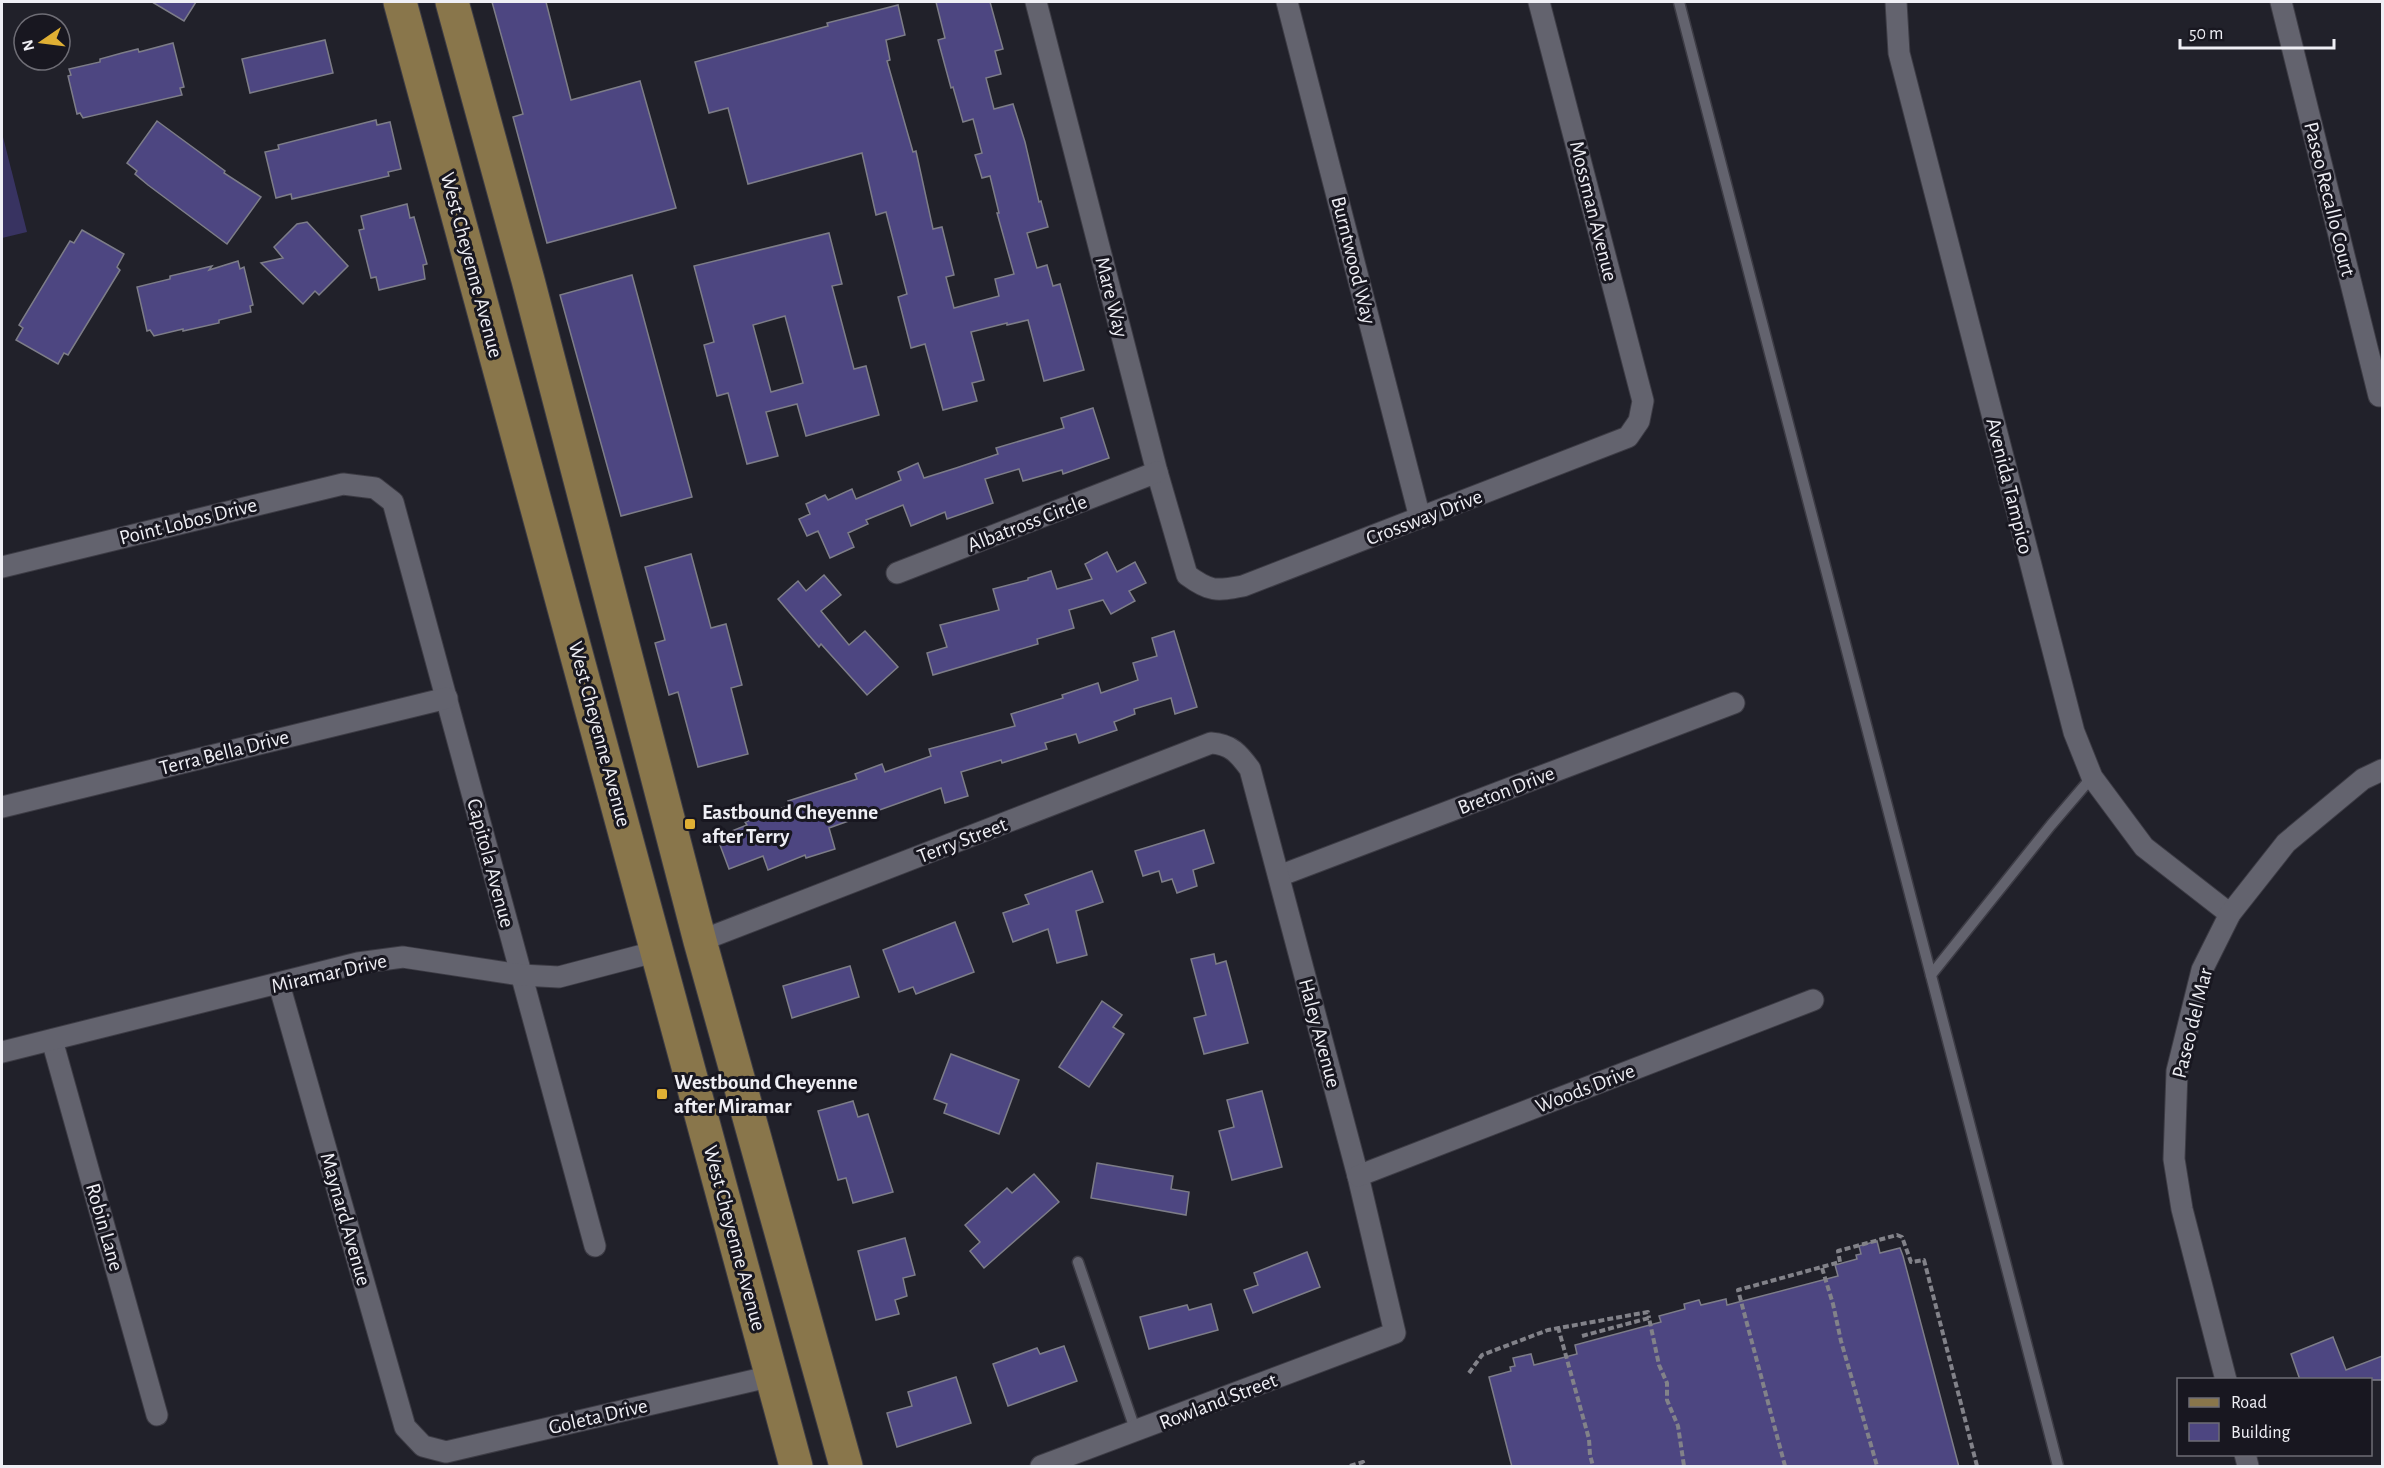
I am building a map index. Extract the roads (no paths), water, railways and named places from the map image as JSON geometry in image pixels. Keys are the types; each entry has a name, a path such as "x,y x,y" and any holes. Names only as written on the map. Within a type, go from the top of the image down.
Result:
{"main road":[{"name":"West Cheyenne Avenue","path":"400,2 581,664 796,1467"},
{"path":"452,2 588,507 700,941 846,1467"},
{"path":"581,664 600,700 670,928 682,938 700,941"},
{"path":"658,951 674,957 683,965 748,1160 770,1193"}],"street":[{"name":"Mare Way","path":"1036,2 1157,472 1187,575 1201,585"},
{"name":"Burntwood Way","path":"1287,2 1420,519"},
{"name":"Mossman Avenue","path":"1539,2 1643,401 1639,422"},
{"name":"Avenida Tampico","path":"1896,2 1899,53 2074,732 2092,777 2144,848 2230,914"},
{"name":"Paseo Recallo Court","path":"2281,2 2379,396"},
{"name":"Crossway Drive","path":"1201,585 1218,591 1243,586 1628,437 1639,422"},
{"name":"Albatross Circle","path":"897,573 1157,472"},
{"name":"Point Lobos Drive","path":"2,567 343,484 375,488"},
{"name":"Capitola Avenue","path":"375,488 393,502 595,1246"},
{"name":"Terra Bella Drive","path":"2,807 447,698"},
{"name":"Breton Drive","path":"1279,876 1734,703"},
{"name":"Terry Street","path":"700,941 1211,743 1224,744"},
{"name":"Haley Avenue","path":"1224,744 1238,752 1250,769 1358,1176 1395,1333"},
{"name":"Paseo del Mar","path":"2225,1378 2182,1209 2174,1159 2177,1071 2202,970 2230,914 2286,843 2363,779 2382,770"},
{"name":"Miramar Drive","path":"2,1052 358,963 403,957 521,975 559,977 658,951"},
{"name":"Maynard Avenue","path":"279,984 405,1427 423,1446"},
{"name":"Woods Drive","path":"1358,1176 1812,1000"},
{"name":"Robin Lane","path":"52,1040 157,1415"},
{"name":"Rowland Street","path":"1041,1467 1395,1333"},
{"name":"Goleta Drive","path":"423,1446 446,1452 772,1376"}],"lane":[{"path":"1679,2 2058,1467"},
{"path":"1931,975 2092,777"},
{"path":"1078,1262 1136,1432"}],"place":[{"name":"Eastbound Cheyenne after Terry","path":"690,824"},
{"name":"Westbound Cheyenne after Miramar","path":"662,1094"}]}
